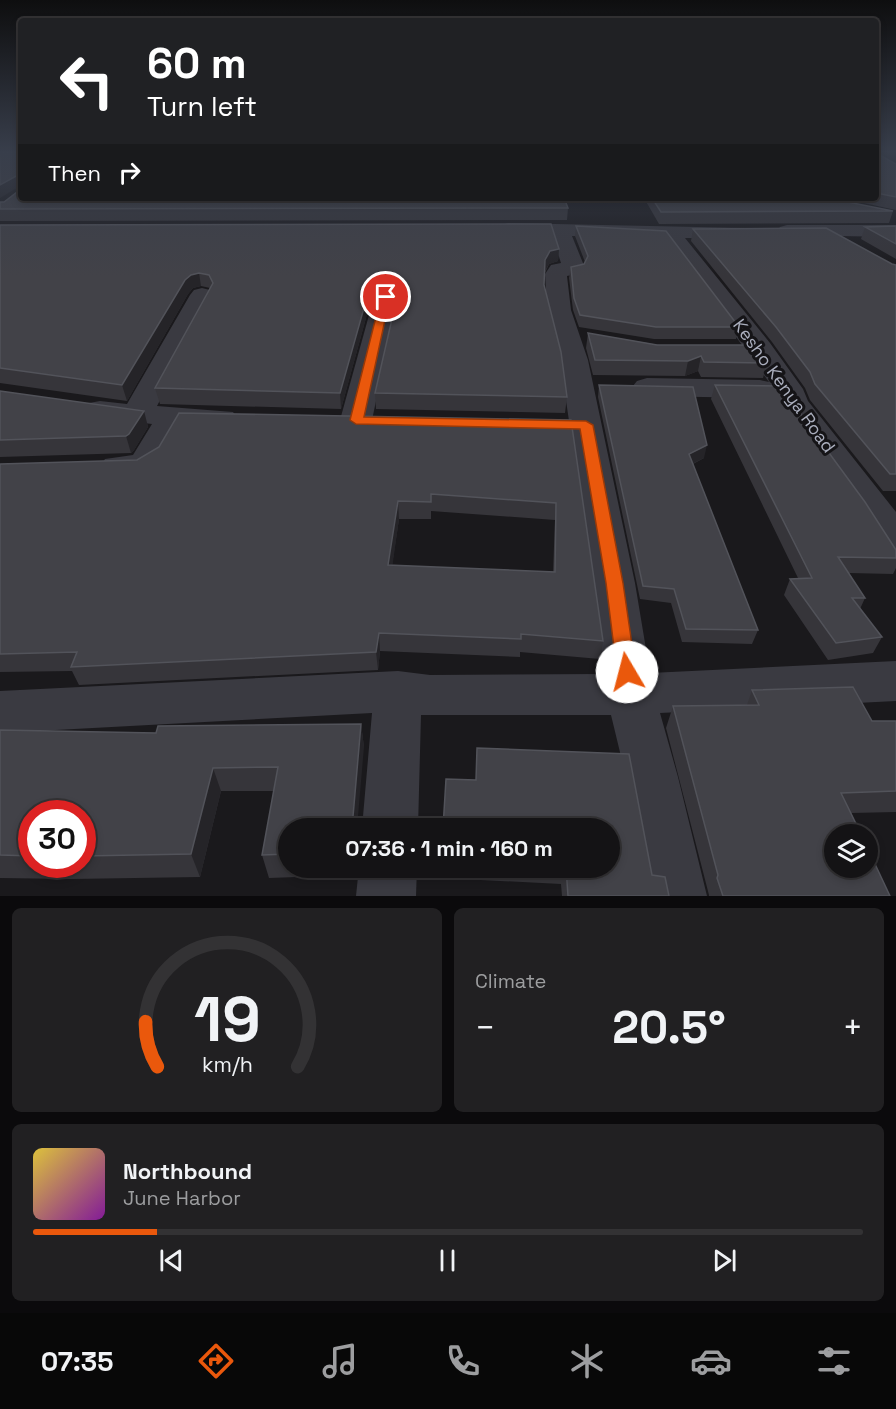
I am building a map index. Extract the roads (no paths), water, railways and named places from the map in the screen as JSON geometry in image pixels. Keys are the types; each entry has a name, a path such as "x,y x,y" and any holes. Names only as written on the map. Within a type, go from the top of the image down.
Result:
{"street":[{"path":"870,212 896,218"},
{"path":"488,229 671,233 896,231"},
{"path":"560,229 574,268 559,270 556,274 559,310 579,336 602,387"},
{"path":"827,231 858,249"},
{"name":"Kesho Kenya Road","path":"671,233 760,349 788,389 794,403 896,539"},
{"path":"137,414 202,295"},
{"path":"386,297 344,420 388,420"},
{"path":"727,350 760,349"},
{"path":"602,387 788,389"},
{"path":"602,387 574,425 614,583 630,694 652,777 677,896"},
{"path":"72,406 172,417 251,419"},
{"path":"88,467 133,466 146,462 172,417"},
{"path":"0,712 398,691 430,696 630,694 896,681"},
{"path":"391,818 398,691"},
{"path":"386,896 387,878"}]}
